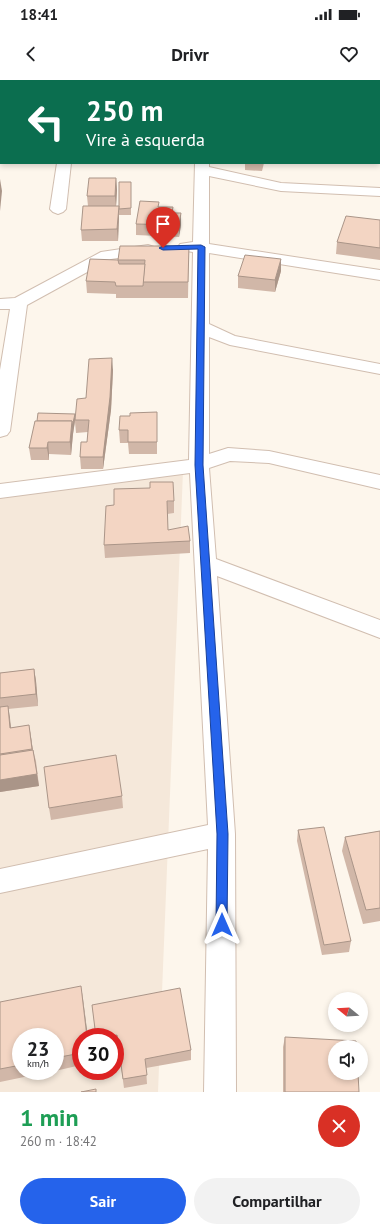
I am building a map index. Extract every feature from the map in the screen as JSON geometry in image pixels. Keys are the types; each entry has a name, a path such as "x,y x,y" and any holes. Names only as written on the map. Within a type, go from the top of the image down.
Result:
{"street":[{"path":"58,209 64,164"},
{"path":"220,1092 222,834 199,465 202,166 281,187 380,192"},
{"path":"0,304 19,304 107,255 166,248 201,247 380,275"},
{"path":"0,431 19,304"},
{"path":"201,327 230,340 380,368"},
{"path":"0,491 199,465 228,454 269,457 380,482"},
{"path":"205,563 380,629"},
{"path":"0,881 222,834"}],"shaded area":[{"path":"183,471 158,1092 0,1092 0,492"}],"building":[{"path":"89,178 116,178 115,196 87,196"},
{"path":"119,182 131,182 131,208 119,209"},
{"path":"140,201 159,202 158,207 173,207 172,213 181,213 179,225 136,224"},
{"path":"83,206 119,206 117,229 81,230"},
{"path":"346,216 380,220 380,248 337,242"},
{"path":"120,246 189,246 188,282 143,282 145,260 118,260"},
{"path":"245,255 281,259 275,280 238,276"},
{"path":"90,259 118,260 119,264 145,264 143,286 116,286 115,282 86,281"},
{"path":"112,358 110,397 103,457 80,457 81,442 87,442 89,420 75,420 77,399 86,398 89,359"},
{"path":"157,412 157,442 128,442 128,430 119,430 120,416 130,416 130,413"},
{"path":"38,413 75,414 72,427 72,421 37,421"},
{"path":"35,421 72,421 70,442 48,442 47,448 29,448"},
{"path":"150,482 173,482 174,501 167,501 168,530 188,526 190,541 104,545 106,506 114,505 114,489 150,488"},
{"path":"34,669 36,694 0,698 0,673"},
{"path":"8,706 10,728 29,725 32,749 0,754 0,707"},
{"path":"33,750 37,774 0,780 0,755"},
{"path":"116,755 122,796 49,808 44,767"},
{"path":"324,827 351,941 324,945 298,830"},
{"path":"380,831 380,908 366,910 345,837"},
{"path":"81,986 86,1028 72,1028 72,1055 64,1056 64,1028 12,1028 12,1067 0,1069 0,1002"},
{"path":"180,988 191,1050 145,1059 147,1075 124,1079 124,1028 95,1028 92,1005"},
{"path":"285,1037 338,1040 328,1040 328,1080 358,1080 359,1092 285,1092"},
{"path":"96,1089 96,1092 81,1092"}],"route":[{"path":"163,248 201,247 199,465 222,834 222,925"}]}
